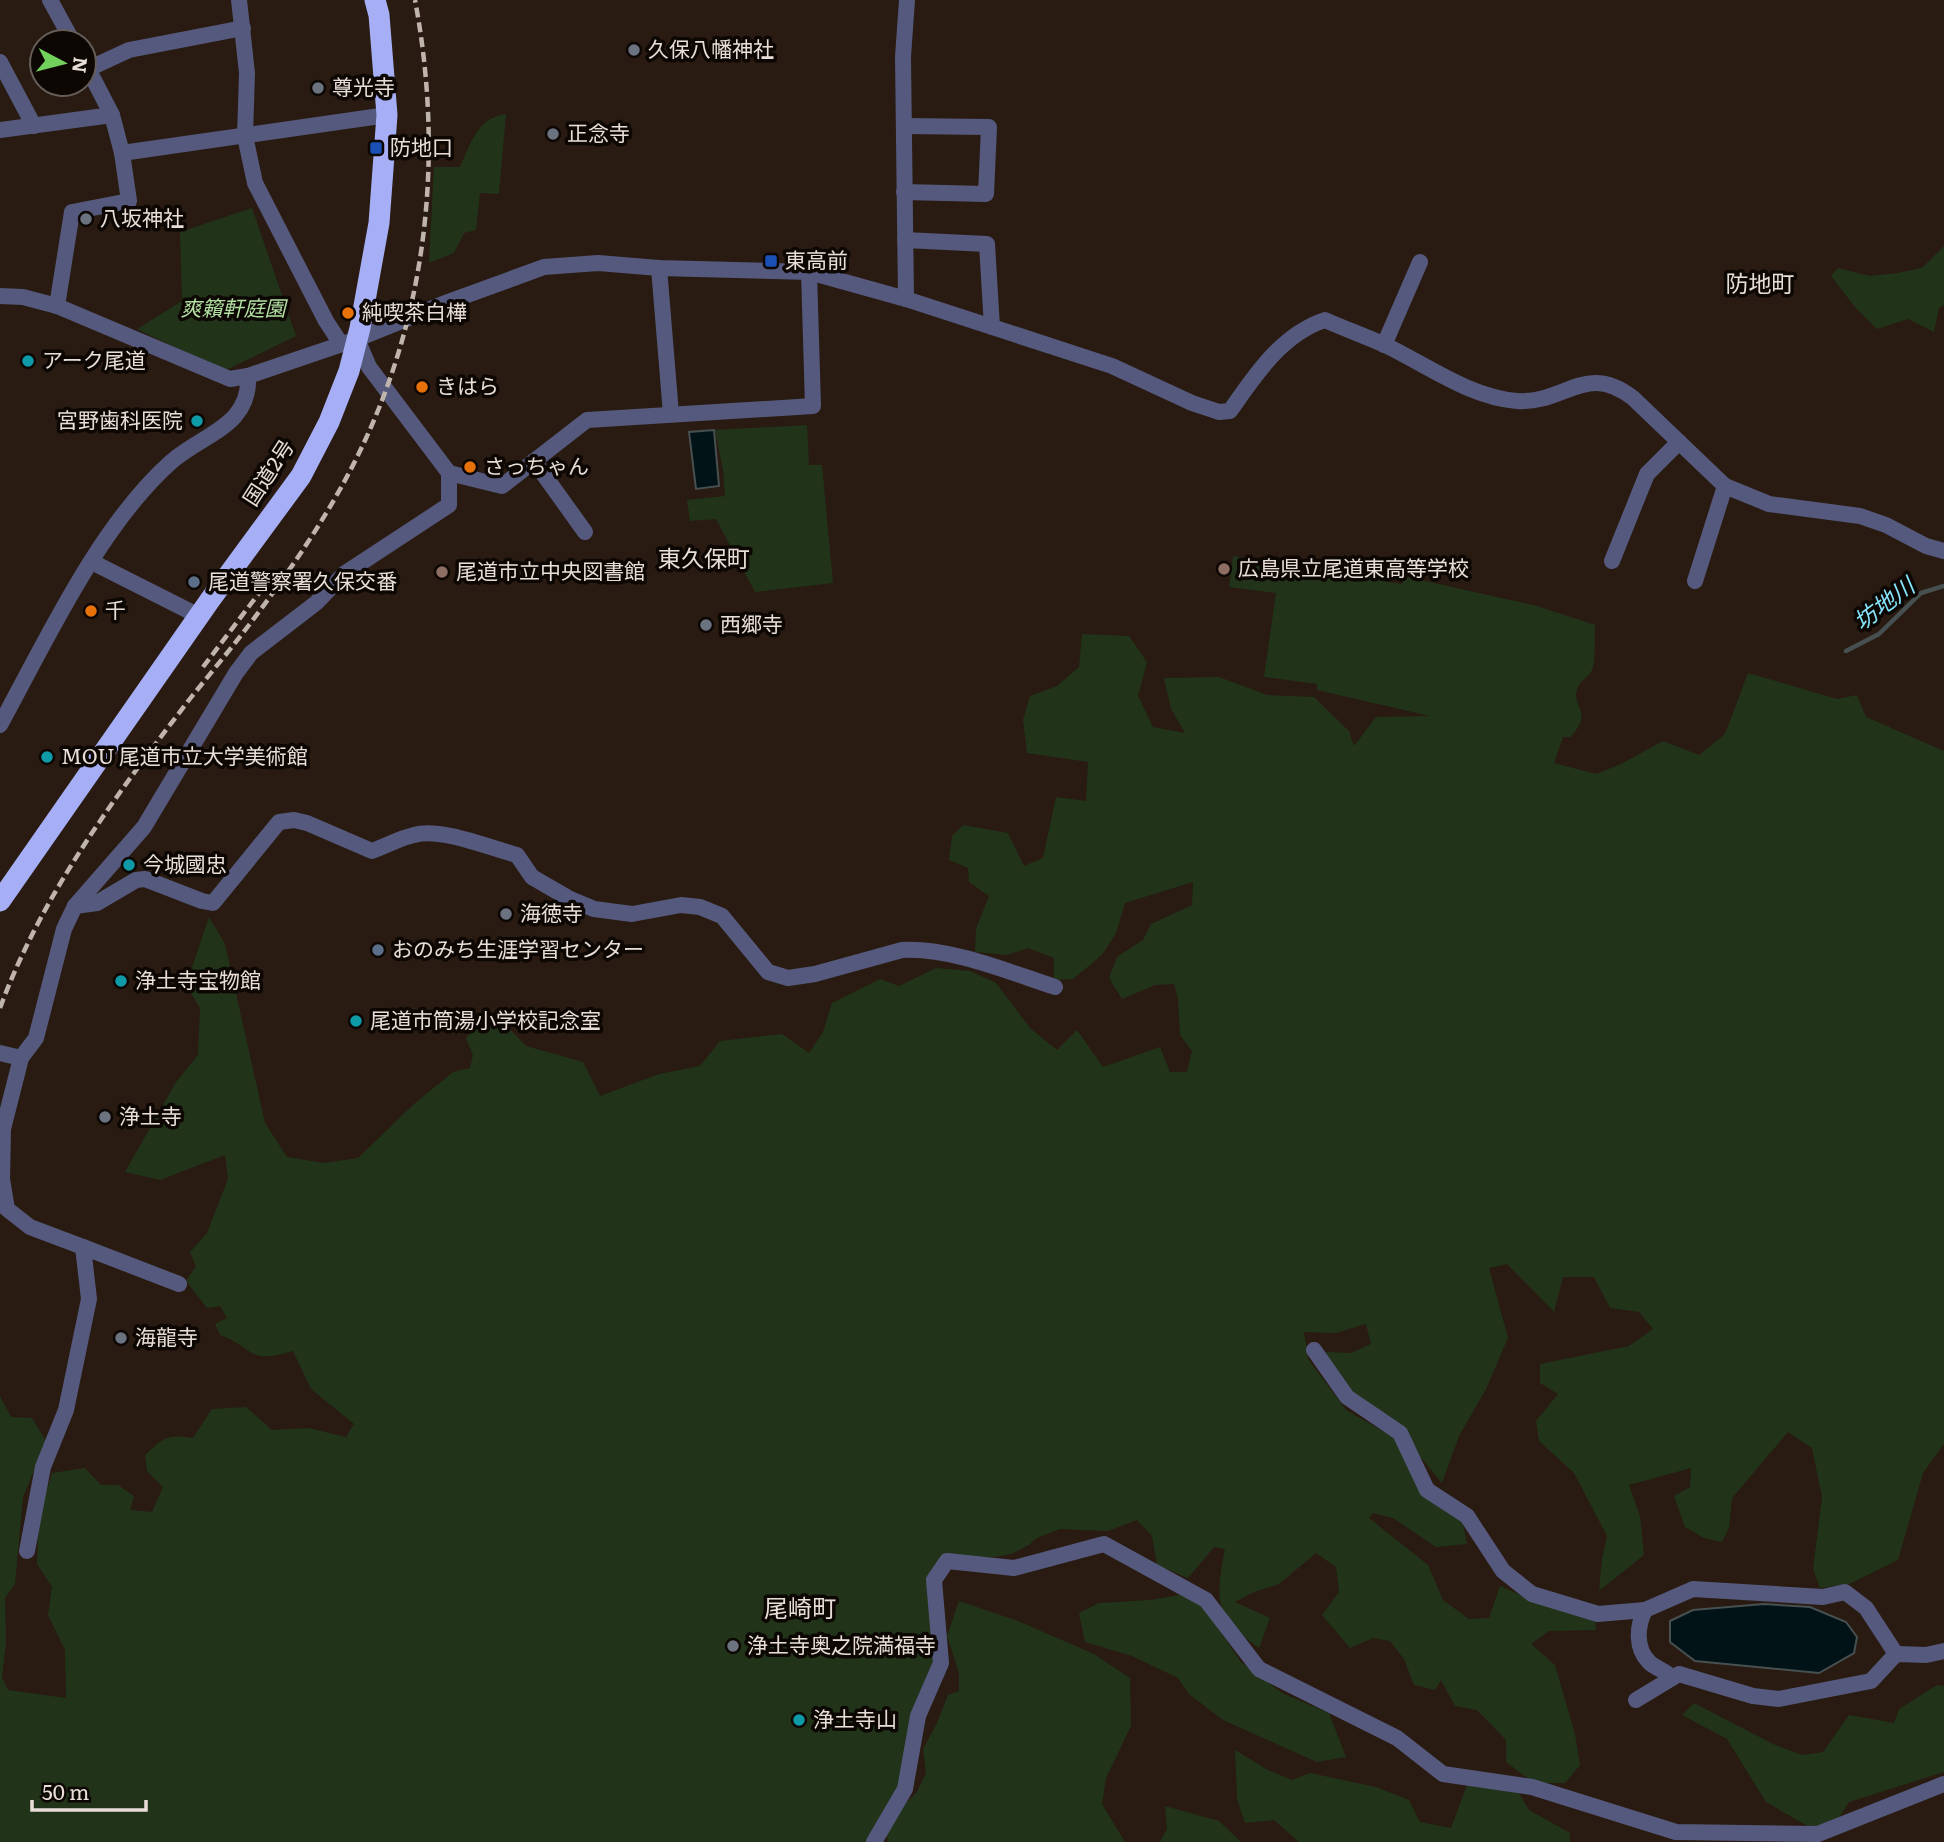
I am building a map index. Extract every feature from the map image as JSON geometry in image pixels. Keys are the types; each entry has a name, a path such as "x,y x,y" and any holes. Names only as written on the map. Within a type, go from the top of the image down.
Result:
{"highway":[{"name":"国道2号","path":"0,901 199,616 301,476 329,422 349,372 349,342 379,223 387,115 379,15 375,0"}],"street":[{"path":"50,0 65,28"},
{"path":"179,1284 30,1227 7,1209 2,1179 3,1129 21,1058 36,1038 64,929 75,906 144,827 236,673 251,653 316,603 344,574 449,505 449,474 349,342 255,183 245,135 247,73 239,0"},
{"path":"906,299 902,57 907,0"},
{"path":"98,61 129,50 243,28"},
{"path":"0,61 34,126"},
{"path":"57,306 72,212 129,201 122,153 112,115 98,88"},
{"path":"0,130 112,115"},
{"path":"122,153 387,115"},
{"path":"904,125 989,127 986,194 904,192"},
{"path":"905,240 987,244 992,327"},
{"path":"1384,345 1420,262"},
{"path":"0,296 57,306 222,378 248,376 349,342 544,267 598,263 659,268 808,272 906,299 1112,366 1219,412 1230,411 1252,380 1290,337 1325,320 1384,345 1479,392 1518,401 1544,398 1594,381 1618,386 1633,397 1725,486 1769,504 1860,516 1944,551"},
{"path":"659,268 671,414"},
{"path":"449,474 502,486 587,420 813,406 808,272"},
{"path":"0,725 81,578 129,508 172,462 238,415 247,401 248,376"},
{"path":"1612,561 1647,474 1679,442"},
{"path":"534,461 585,532"},
{"path":"1695,581 1725,486"},
{"path":"92,562 199,616"},
{"path":"75,906 97,904 135,880 145,879 202,901 213,902 279,822 293,820 372,851 414,834 427,833 517,855 532,877 570,899 594,909 632,914 681,905 700,906 722,916 768,972 788,978 815,974 914,949 986,963 1055,987"},
{"path":"0,1053 21,1058"},
{"path":"27,1551 43,1467 66,1410 89,1299 83,1247"},
{"path":"1314,1350 1347,1397 1400,1433 1427,1490 1466,1516 1503,1571 1532,1594 1598,1614 1645,1610 1693,1589 1824,1597 1845,1592 1866,1608 1896,1654"},
{"path":"874,1842 905,1789 918,1716 941,1663 934,1580 947,1561 1014,1568 1104,1544 1206,1600 1259,1669 1396,1738 1443,1774 1532,1787 1676,1832 1818,1834 1944,1784"},
{"path":"1645,1610 1639,1623 1640,1646 1650,1662 1672,1678"},
{"path":"1636,1700 1679,1674 1753,1696 1779,1699 1871,1681 1896,1654 1926,1655 1944,1651"}],"green space":[{"path":"506,114 499,194 480,193 476,230 464,233 454,253 429,263 434,167 460,167 482,126 496,116"},
{"name":"爽籟軒庭園","path":"252,208 296,336 224,371 137,329 182,301 180,232"},
{"path":"1944,246 1944,305 1939,308 1934,332 1908,319 1877,329 1855,307 1831,276 1838,268 1870,276 1922,268"},
{"path":"807,425 809,465 822,465 833,583 755,592 716,519 690,521 687,500 725,496 715,430"},
{"path":"1233,556 1401,584 1407,577 1537,606 1595,625 1593,666 1579,685 1576,694 1581,721 1570,737 1563,737 1554,763 1596,774 1663,741 1699,755 1725,734 1748,673 1837,699 1857,695 1866,717 1944,751 1944,1444 1923,1473 1898,1560 1849,1584 1820,1588 1813,1569 1822,1497 1812,1448 1788,1432 1732,1498 1729,1528 1722,1542 1704,1538 1685,1527 1674,1496 1690,1487 1691,1468 1629,1485 1640,1516 1644,1555 1599,1591 1607,1536 1574,1473 1539,1441 1536,1421 1558,1394 1540,1383 1540,1364 1629,1346 1653,1329 1639,1312 1610,1308 1594,1277 1563,1277 1554,1312 1507,1264 1489,1268 1508,1338 1486,1389 1459,1436 1442,1483 1417,1453 1357,1398 1323,1352 1351,1353 1371,1344 1366,1324 1336,1333 1304,1332 1308,1359 1346,1410 1395,1438 1462,1519 1467,1544 1436,1547 1393,1518 1373,1513 1369,1518 1428,1565 1443,1600 1469,1619 1489,1618 1500,1586 1527,1598 1595,1617 1596,1630 1549,1631 1531,1644 1555,1665 1575,1734 1580,1765 1565,1783 1534,1783 1506,1762 1506,1740 1477,1710 1455,1706 1441,1680 1435,1690 1414,1685 1404,1659 1390,1641 1373,1638 1350,1648 1322,1615 1339,1592 1336,1567 1316,1553 1279,1584 1235,1602 1270,1618 1259,1648 1233,1626 1221,1606 1219,1595 1225,1549 1214,1547 1188,1578 1157,1565 1152,1536 1137,1520 1108,1531 1060,1529 1037,1538 1011,1554 995,1557 946,1556 929,1578 936,1662 901,1788 868,1842 0,1842 0,1396 11,1417 32,1418 46,1441 23,1497 15,1584 5,1598 6,1642 2,1677 8,1690 66,1698 65,1650 48,1615 52,1587 37,1564 39,1513 52,1473 85,1468 101,1485 118,1485 134,1496 130,1510 152,1512 163,1487 147,1471 145,1455 166,1438 193,1438 212,1409 246,1407 272,1430 308,1428 346,1437 354,1424 311,1389 293,1351 259,1356 220,1335 215,1324 227,1318 220,1306 207,1308 186,1281 196,1266 190,1252 207,1233 228,1179 225,1155 160,1180 125,1172 176,1082 198,1055 200,1008 186,985 209,917 225,944 265,1123 287,1157 324,1163 358,1158 414,1104 453,1072 470,1068 473,1055 466,1039 477,1022 501,1020 526,1046 583,1062 600,1096 659,1074 700,1066 720,1041 782,1034 809,1053 823,1032 832,1003 880,979 899,986 936,968 970,971 996,983 1030,1028 1057,1050 1077,1030 1103,1067 1160,1047 1170,1072 1187,1072 1192,1051 1180,1035 1178,998 1174,984 1155,985 1122,999 1109,978 1117,957 1143,940 1151,924 1192,905 1193,882 1125,903 1116,933 1102,955 1073,979 1054,980 1054,958 1028,948 1007,955 975,952 976,929 989,896 969,882 968,868 949,860 952,836 963,825 1008,833 1024,866 1043,858 1056,797 1086,801 1088,762 1027,753 1023,720 1030,696 1057,686 1079,667 1082,634 1129,636 1147,662 1138,696 1153,727 1185,733 1171,709 1164,678 1219,677 1267,695 1314,697 1349,731 1354,746 1376,717 1430,716 1317,690 1317,684 1264,677 1276,593 1229,587"},
{"path":"1180,1595 1200,1602 1241,1662 1282,1693 1329,1713 1346,1757 1317,1762 1223,1720 1189,1694 1178,1678 1132,1656 1085,1642 1079,1613 1099,1603"},
{"path":"959,1601 1018,1621 1094,1654 1130,1678 1131,1726 1106,1778 1102,1804 1125,1842 888,1842 886,1833 899,1810 917,1792 926,1773 923,1749 948,1695 959,1691 959,1673 947,1636"},
{"path":"1937,1685 1944,1686 1944,1772 1849,1802 1836,1822 1811,1828 1766,1802 1727,1739 1682,1715 1694,1703 1773,1744 1802,1755 1823,1752 1849,1715 1894,1723 1899,1709"},
{"path":"1235,1750 1268,1770 1292,1780 1310,1773 1376,1787 1409,1800 1420,1822 1451,1828 1467,1785 1517,1790 1529,1810 1570,1833 1570,1842 1299,1842 1274,1820 1245,1823 1237,1799"},
{"path":"1165,1806 1219,1821 1241,1842 1160,1842 1167,1829"}],"shaded area":[{"path":"714,430 719,486 696,489 689,432"},
{"path":"1764,1604 1810,1607 1846,1622 1857,1637 1854,1653 1819,1673 1695,1661 1670,1642 1670,1621 1693,1610"}],"waterway":[{"name":"坊地川","path":"1846,651 1879,634 1921,593 1944,586"}],"railway":[{"path":"0,1008 17,966 59,885 135,772 294,563 348,475 382,399 401,344 415,288 424,231 428,116 424,58 415,0"},
{"path":"203,667 269,580"}],"place":[{"name":"久保八幡神社","path":"634,50"},
{"name":"尊光寺","path":"318,88"},
{"name":"正念寺","path":"553,134"},
{"name":"防地口","path":"376,148"},
{"name":"八坂神社","path":"86,219"},
{"name":"東高前","path":"771,261"},
{"name":"純喫茶白樺","path":"348,313"},
{"name":"アーク尾道","path":"28,361"},
{"name":"きはら","path":"422,387"},
{"name":"宮野歯科医院","path":"197,421"},
{"name":"さっちゃん","path":"470,467"},
{"name":"広島県立尾道東高等学校","path":"1224,569"},
{"name":"尾道市立中央図書館","path":"442,572"},
{"name":"尾道警察署久保交番","path":"194,582"},
{"name":"千","path":"91,611"},
{"name":"西郷寺","path":"706,625"},
{"name":"MOU 尾道市立大学美術館","path":"47,757"},
{"name":"今城國忠","path":"129,865"},
{"name":"海徳寺","path":"506,914"},
{"name":"おのみち生涯学習センター","path":"378,950"},
{"name":"浄土寺宝物館","path":"121,981"},
{"name":"尾道市筒湯小学校記念室","path":"356,1021"},
{"name":"浄土寺","path":"105,1117"},
{"name":"海龍寺","path":"121,1338"},
{"name":"浄土寺奥之院満福寺","path":"733,1646"},
{"name":"浄土寺山","path":"799,1720"}],"district":[{"name":"防地町","path":"1760,284"},
{"name":"東久保町","path":"704,559"},
{"name":"尾崎町","path":"800,1609"}]}
